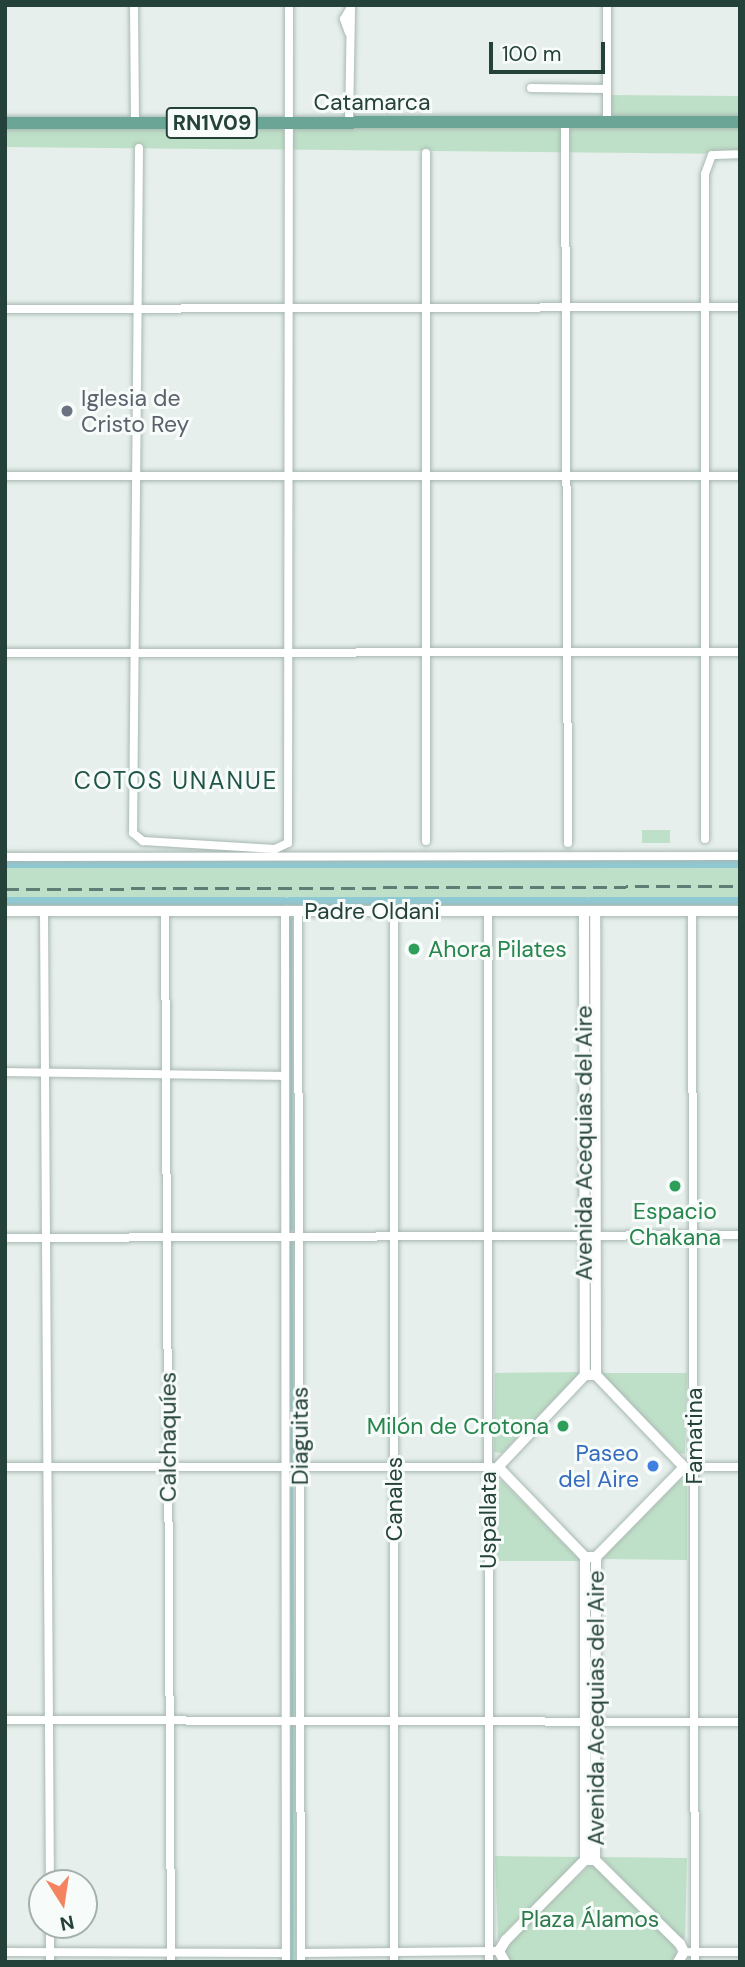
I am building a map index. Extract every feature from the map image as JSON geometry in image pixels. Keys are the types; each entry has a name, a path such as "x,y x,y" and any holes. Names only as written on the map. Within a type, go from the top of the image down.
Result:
{"main road":[{"name":"Catamarca","path":"5,123 740,122"},
{"name":"Padre Oldani","path":"5,911 740,911"}],"street":[{"path":"134,5 135,123"},
{"path":"139,148 133,474 133,833 143,842 275,849 288,843 285,475 289,309 289,5"},
{"path":"607,5 607,123"},
{"path":"349,123 351,6"},
{"path":"531,88 607,89"},
{"path":"565,123 568,843"},
{"path":"426,153 426,841"},
{"path":"705,839 705,174 712,155 740,153"},
{"path":"5,309 740,307"},
{"path":"5,476 740,475"},
{"path":"5,653 740,652"},
{"path":"5,857 740,856"},
{"path":"44,911 50,1869"},
{"name":"Calchaquíes","path":"165,911 170,1957"},
{"name":"Diaguitas","path":"285,911 286,1957"},
{"name":"Diaguitas","path":"298,911 301,1957"},
{"name":"Canales","path":"394,911 394,1957"},
{"name":"Uspallata","path":"488,911 488,1235 493,1467 489,1721 494,1951 489,1962"},
{"name":"Avenida Acequias del Aire","path":"589,911 591,1375"},
{"name":"Famatina","path":"692,911 693,1235 689,1467 694,1722 686,1955 695,1962"},
{"path":"5,1072 285,1076"},
{"path":"5,1237 740,1235"},
{"path":"5,1467 493,1467 591,1375 689,1467 740,1467"},
{"name":"Avenida Acequias del Aire","path":"493,1467 590,1557 590,1860 686,1955"},
{"name":"Avenida Acequias del Aire","path":"590,1557 689,1467"},
{"path":"5,1720 169,1718 740,1722"},
{"name":"Avenida Acequias del Aire","path":"494,1951 590,1860"},
{"path":"50,1939 50,1957"},
{"path":"301,1957 394,1957 494,1951 505,1962"},
{"path":"5,1952 50,1957 286,1957"},
{"path":"686,1955 740,1952"}],"green space":[{"path":"607,95 740,96 740,154 5,147 5,123 607,123"},
{"path":"642,830 670,830 670,843 642,843"},
{"path":"5,856 740,856 740,911 5,911"},
{"path":"291,916 295,1229 290,1231 289,917"},
{"path":"588,929 591,929 590,1225 589,1225"},
{"path":"291,1240 295,1244 293,1464 288,1463"},
{"path":"581,1372 502,1453 494,1452 495,1373"},
{"path":"599,1373 687,1373 685,1454 680,1453"},
{"path":"288,1471 292,1471 296,1714 292,1714"},
{"path":"681,1479 687,1484 687,1560 602,1559"},
{"path":"501,1480 581,1561 495,1561 494,1483"},
{"path":"292,1724 296,1728 296,1962 289,1962"},
{"name":"Plaza Álamos","path":"495,1856 581,1857 498,1939"},
{"name":"Plaza Álamos","path":"601,1857 687,1858 685,1938 680,1938"},
{"name":"Plaza Álamos","path":"592,1863 673,1941 677,1956 671,1962 510,1962 505,1956 506,1944"}],"waterway":[{"path":"5,864 740,864"},
{"path":"5,901 284,901"},
{"path":"290,901 586,901"},
{"path":"591,901 740,901"},
{"path":"291,919 291,1229"},
{"path":"291,1243 292,1461"},
{"path":"292,1474 292,1714"},
{"path":"292,1727 292,1962"}],"railway":[{"path":"5,889 740,886"}],"place":[{"name":"Iglesia de Cristo Rey","path":"67,411"},
{"name":"Ahora Pilates","path":"414,949"},
{"name":"Espacio Chakana","path":"675,1186"},
{"name":"Milón de Crotona","path":"563,1426"},
{"name":"Paseo del Aire","path":"653,1466"}],"district":[{"name":"COTOS UNANUE","path":"176,781"}]}
